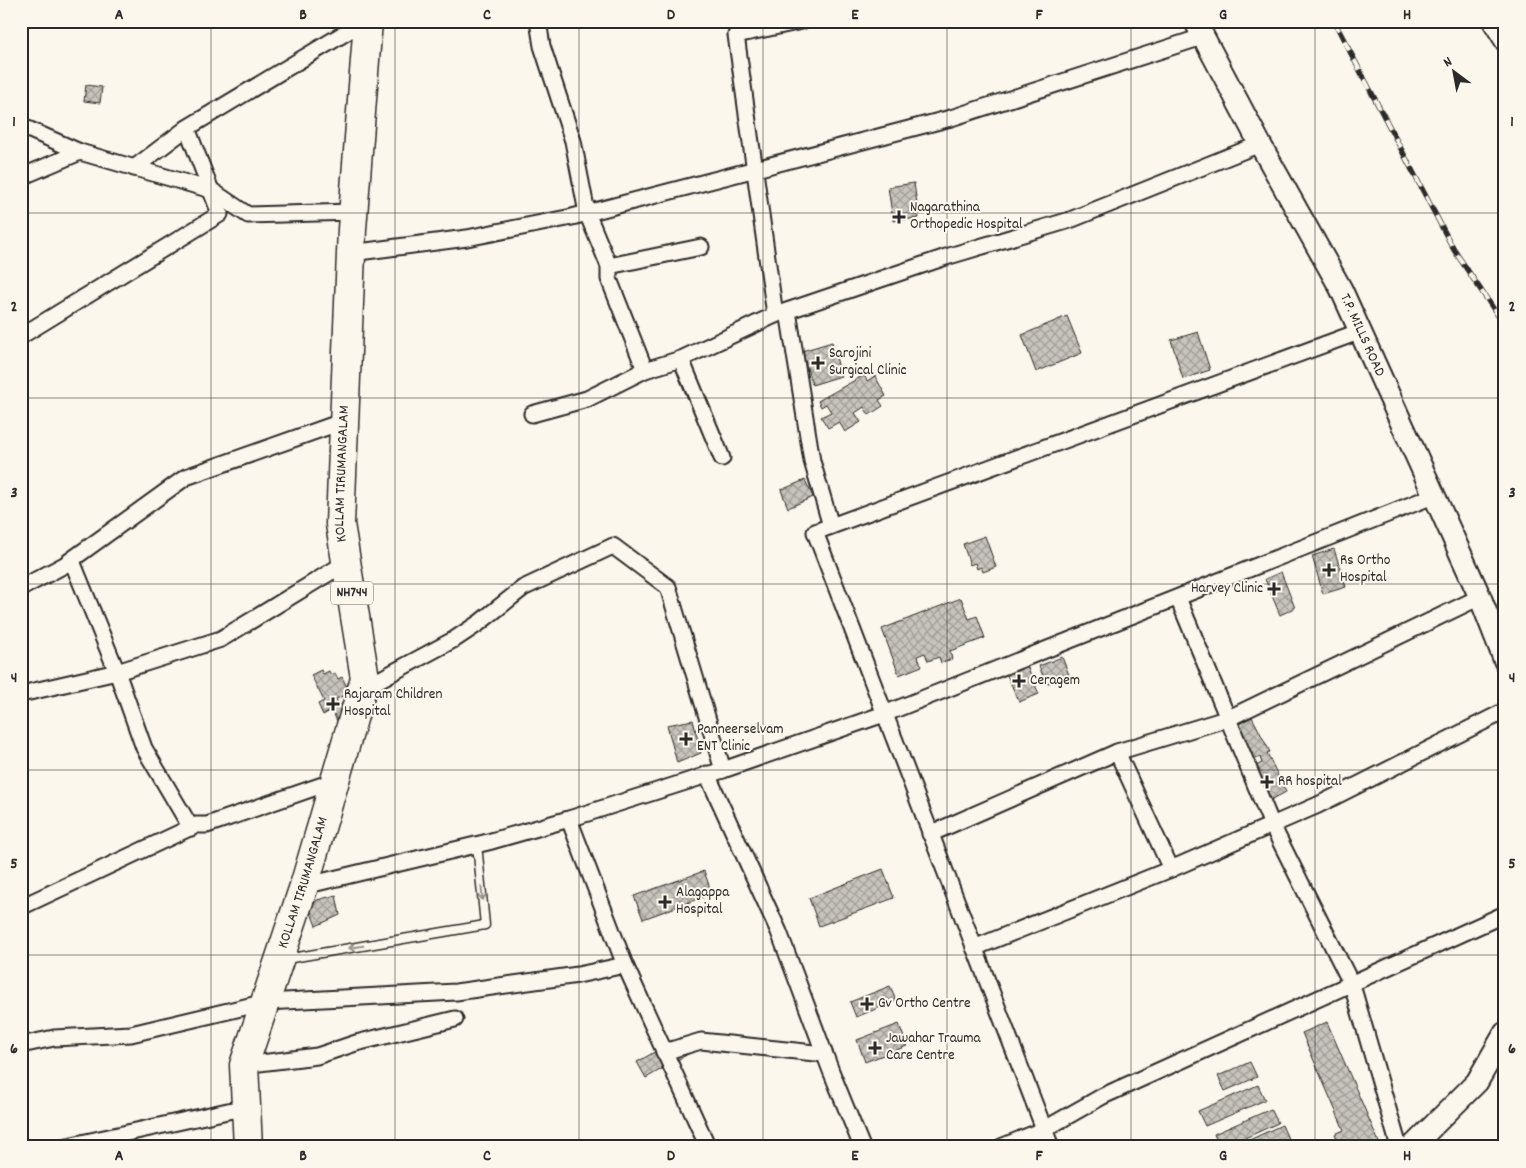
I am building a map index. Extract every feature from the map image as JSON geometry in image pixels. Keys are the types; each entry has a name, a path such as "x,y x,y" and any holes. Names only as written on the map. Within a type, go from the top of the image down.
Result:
{"highway":[{"name":"KOLLAM TIRUMANGALAM","path":"248,1147 244,1065 304,886 365,678 340,524 353,212 367,21"}],"main road":[{"name":"T.P. MILLS ROAD","path":"1199,29 1260,144 1341,289 1480,598 1505,661"},
{"path":"1412,1147 1477,1082 1505,1033"}],"street":[{"path":"134,168 187,128 367,21"},
{"path":"538,21 542,46 573,141 587,213 609,266 609,279 644,370"},
{"path":"802,21 736,28 753,168 812,461 831,526"},
{"path":"1490,21 1505,44"},
{"path":"351,253 467,238 587,213 753,168 951,118 1199,29"},
{"path":"21,126 80,152 211,190 248,215 353,212"},
{"path":"21,336 220,214 187,128"},
{"path":"532,414 587,399 644,370 681,359 782,313 946,257 1070,220 1260,144"},
{"path":"21,177 80,152"},
{"path":"609,266 701,247"},
{"path":"1051,1147 815,532 1361,331"},
{"path":"681,359 722,458"},
{"path":"67,563 186,477 344,421"},
{"path":"304,886 477,844 569,819 723,770 884,714 1433,496"},
{"path":"362,688 463,634 523,588 613,546 668,587 723,770"},
{"path":"21,588 72,560 117,672 144,748 191,828"},
{"path":"21,694 117,672 221,639 346,562"},
{"path":"1178,598 1272,825 1352,985 1399,1147"},
{"path":"930,834 1117,752 1229,718 1480,598"},
{"path":"974,948 1171,869 1272,825 1327,800 1505,711"},
{"path":"1117,752 1171,869"},
{"path":"707,774 779,932 824,1054 862,1147"},
{"path":"21,907 191,828 207,825 334,781"},
{"path":"569,819 625,965 708,1147"},
{"path":"1002,1147 1043,1130 1104,1096 1505,914"},
{"path":"21,1045 54,1038 131,1034 266,1002 456,992 578,975 625,965"},
{"path":"244,1065 317,1056 455,1019"},
{"path":"664,1052 701,1040 824,1054"},
{"path":"63,1147 246,1107"}],"lane":[{"path":"280,960 485,925 477,844"}],"building":[{"path":"86,85 102,87 100,103 84,101"},
{"path":"914,183 919,218 893,221 888,187"},
{"path":"1067,316 1082,353 1036,372 1022,335"},
{"path":"1198,332 1210,370 1183,379 1171,340"},
{"path":"832,342 841,376 812,385 802,351"},
{"path":"864,375 867,381 875,376 886,396 879,400 883,406 869,415 864,407 855,413 861,422 845,432 839,422 828,428 821,417 831,412 826,404 821,407 818,401"},
{"path":"805,480 813,497 788,508 781,490"},
{"path":"985,536 996,567 983,572 981,567 977,569 975,563 970,565 963,544"},
{"path":"1334,549 1346,587 1323,594 1312,556"},
{"path":"1281,572 1295,608 1280,615 1265,579"},
{"path":"961,598 969,619 977,616 985,638 950,651 952,659 941,663 939,657 928,661 925,653 917,656 922,666 899,675 882,629"},
{"path":"1062,657 1069,675 1046,684 1039,666"},
{"path":"1027,666 1039,694 1019,702 1007,675"},
{"path":"321,670 323,674 329,671 331,675 335,673 338,679 342,677 350,693 336,699 339,705 344,703 339,726 332,710 323,715 318,704 324,701 311,675"},
{"path":"1252,717 1270,752 1267,753 1286,792 1267,802 1250,769 1262,763 1260,757 1252,761 1235,726"},
{"path":"693,720 701,753 677,763 667,725"},
{"path":"883,869 894,898 819,926 809,898"},
{"path":"704,871 712,894 643,919 634,896"},
{"path":"336,895 340,915 316,926 310,910 317,900"},
{"path":"890,986 896,1001 856,1017 850,1002"},
{"path":"1327,1022 1381,1147 1341,1147 1335,1134 1344,1130 1302,1033"},
{"path":"899,1024 907,1046 865,1062 857,1040"},
{"path":"681,1037 690,1053 646,1078 637,1062"},
{"path":"1250,1062 1257,1077 1225,1091 1218,1076"},
{"path":"1258,1085 1265,1100 1205,1126 1198,1111"},
{"path":"1271,1109 1278,1123 1225,1147 1219,1147 1214,1134"},
{"path":"1282,1125 1289,1141 1276,1147 1234,1147"}],"railway":[{"path":"1334,21 1454,250 1505,326"}],"place":[{"name":"Nagarathina Orthopedic Hospital","path":"899,217"},
{"name":"Sarojini Surgical Clinic","path":"818,363"},
{"name":"Rs Ortho Hospital","path":"1329,570"},
{"name":"Harvey Clinic","path":"1274,589"},
{"name":"Ceragem","path":"1019,681"},
{"name":"Rajaram Children Hospital","path":"333,704"},
{"name":"Panneerselvam ENT Clinic","path":"686,739"},
{"name":"RR hospital","path":"1267,782"},
{"name":"Alagappa Hospital","path":"665,902"},
{"name":"Gv Ortho Centre","path":"867,1004"},
{"name":"Jawahar Trauma Care Centre","path":"875,1048"}]}
